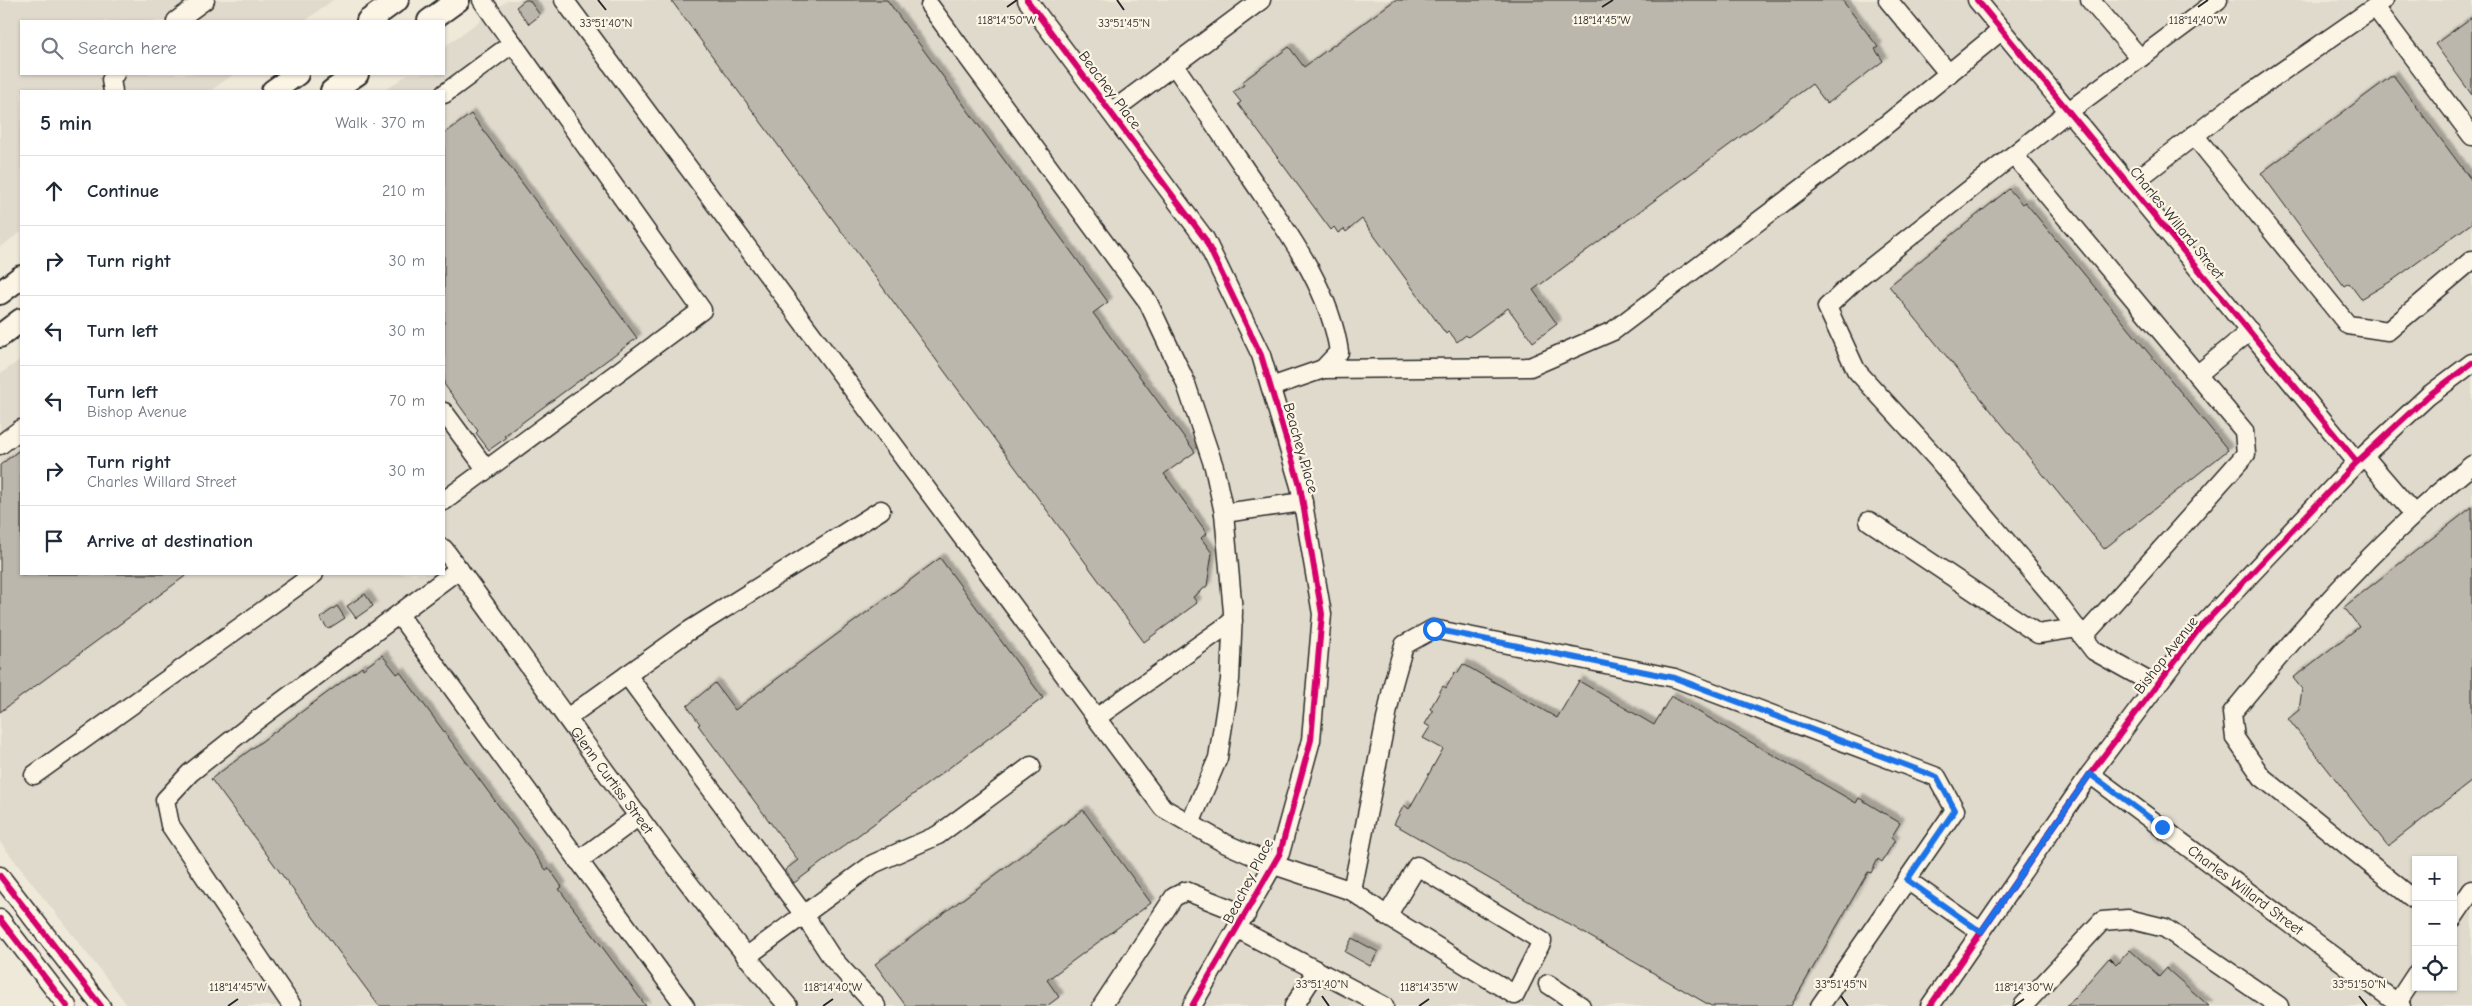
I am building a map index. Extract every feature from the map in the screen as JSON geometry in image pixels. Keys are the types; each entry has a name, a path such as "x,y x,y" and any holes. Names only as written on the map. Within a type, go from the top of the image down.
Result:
{"main road":[{"path":"369,20 397,0"},
{"path":"430,20 458,0"},
{"path":"274,90 296,75"},
{"path":"333,90 356,75"},
{"path":"0,293 20,278"},
{"path":"0,336 20,321"}],"street":[{"path":"177,20 205,0"},
{"path":"445,500 702,310 482,0"},
{"name":"Beachey Place","path":"1027,0 1205,239 1261,355 1300,486 1322,614 1311,740 1280,853 1192,1006"},
{"path":"1111,112 1261,0"},
{"path":"1888,0 1949,74"},
{"name":"Charles Willard Street","path":"1978,0 2250,331 2360,459 2414,513"},
{"path":"2090,0 2140,58"},
{"path":"2156,686 2094,651 2049,592 1944,467 1856,370 1826,307 1859,277 2069,111 2218,0"},
{"path":"569,2 1163,808 1224,843 1274,865 1352,891 1387,916 1515,995 1542,941 1417,866 1387,916"},
{"path":"931,2 1148,302 1185,381 1214,467 1224,513 1233,621 1230,680 1218,758 1190,824"},
{"path":"2130,185 2235,104 2380,3 2472,136"},
{"path":"1271,387 1323,369 1530,367 1613,331 1882,128 2002,30"},
{"path":"445,93 513,44"},
{"path":"1174,65 1292,238 1320,293 1336,331 1339,352 1323,369"},
{"path":"113,90 111,80 114,75"},
{"path":"2194,135 2348,325 2388,331 2472,260"},
{"path":"1869,520 2038,634 2080,633 2246,454 2244,431 2014,155"},
{"path":"2197,375 2250,331"},
{"name":"Bishop Avenue","path":"1930,1006 2090,774 2200,629 2360,459 2428,396 2472,363"},
{"path":"445,413 486,469"},
{"path":"0,444 20,430"},
{"path":"2412,898 2262,777 2235,738 2232,713 2302,628 2389,535 2472,465"},
{"path":"1224,513 1303,502"},
{"path":"567,718 687,632 881,510"},
{"name":"Glenn Curtiss Street","path":"445,550 639,816 746,957 788,1006"},
{"path":"292,1006 170,824 165,800 190,774 257,720 459,569"},
{"path":"34,774 313,575"},
{"path":"399,614 685,1006"},
{"path":"1096,718 1233,621"},
{"path":"1352,891 1393,684 1404,645 1434,629 1675,678 1937,777 1955,810 1820,1006"},
{"path":"627,675 804,915 832,958 876,1006"},
{"path":"746,957 873,864 938,835 1031,766"},
{"name":"Charles Willard Street","path":"2090,774 2399,1005"},
{"path":"578,861 639,816"},
{"path":"0,876 101,1006"},
{"path":"1907,880 1981,932"},
{"path":"2457,912 2472,890"},
{"path":"1102,1006 1174,898 1186,891 1242,922 1317,970 1384,1006"},
{"path":"0,919 67,1006"},
{"path":"2023,1006 2102,922 2128,919 2165,928 2279,1006"},
{"path":"1294,1006 1317,970"},
{"path":"2399,1005 2412,981"},
{"path":"1548,984 1581,1006"}],"shaded area":[{"path":"0,0 333,0 306,20 20,20 20,75 233,75 211,90 20,90 20,233 0,247"},
{"path":"508,0 2472,0 2472,1006 128,1006 0,842 0,374 20,360 20,575 445,575 445,90 385,90 407,75 445,75 445,46"}],"building":[{"path":"525,0 529,0 540,15 529,24 516,7"},
{"path":"671,0 887,0 1108,302 1093,313 1195,452 1164,474 1207,533 1201,538 1212,553 1207,586 1193,597 1197,603 1144,642"},
{"path":"1395,0 1842,0 1878,47 1875,49 1883,61 1827,104 1812,84 1533,290 1557,324 1533,342 1508,308 1468,337 1466,335 1457,342 1449,331 1446,334 1362,219 1346,232 1344,229 1338,233 1334,227 1331,230 1238,104 1241,102 1233,92 1244,85 1242,82 1289,47 1304,67"},
{"path":"2472,17 2472,95 2435,44"},
{"path":"2393,75 2472,181 2472,223 2393,280 2361,299 2349,283 2344,286 2261,173"},
{"path":"471,114 637,338 504,436 506,438 489,450 476,433 478,431 445,385 445,133"},
{"path":"2009,189 2022,204 2025,202 2228,450 2104,549 1889,286"},
{"path":"20,450 20,575 187,575 0,712 0,465"},
{"path":"2472,507 2472,781 2388,846 2288,719 2299,710 2302,689 2293,678 2359,627 2344,607"},
{"path":"940,558 1043,698 794,883 785,870 798,860 698,725 700,724 687,706 715,683 735,710"},
{"path":"365,594 373,606 356,618 347,606"},
{"path":"337,606 345,618 328,629 320,618"},
{"path":"382,655 397,674 400,672 546,870 549,868 562,887 559,889 646,1006 379,1006 211,779 362,667 363,669"},
{"path":"1463,664 1557,718 1579,681 1654,725 1671,696 1856,803 1859,798 1900,823 1891,838 1895,840 1882,862 1878,859 1871,873 1868,872 1791,1006 1711,1006 1394,824 1404,805 1409,809 1443,749 1423,738 1430,727 1425,724 1433,711 1430,709 1443,686 1446,688 1455,672 1457,674"},
{"path":"1083,810 1151,903 1047,980 1059,997 1047,1006 906,1006 875,964"},
{"path":"1352,938 1378,952 1370,966 1345,952"},
{"path":"2130,950 2159,976 2166,968 2209,1006 2067,1006 2109,958 2116,965"}],"cycle path":[{"path":"1027,0 1205,239 1261,355 1300,486 1322,614 1311,740 1280,853 1192,1006"},
{"path":"1977,0 2357,462"},
{"path":"1930,1006 2090,774 2199,629 2357,462 2428,396 2472,363"},
{"path":"0,876 101,1006"},
{"path":"0,919 67,1006"}],"route":[{"path":"1434,629 1675,678 1937,777 1955,810 1907,880 1981,932 2090,774 2162,827"}]}
